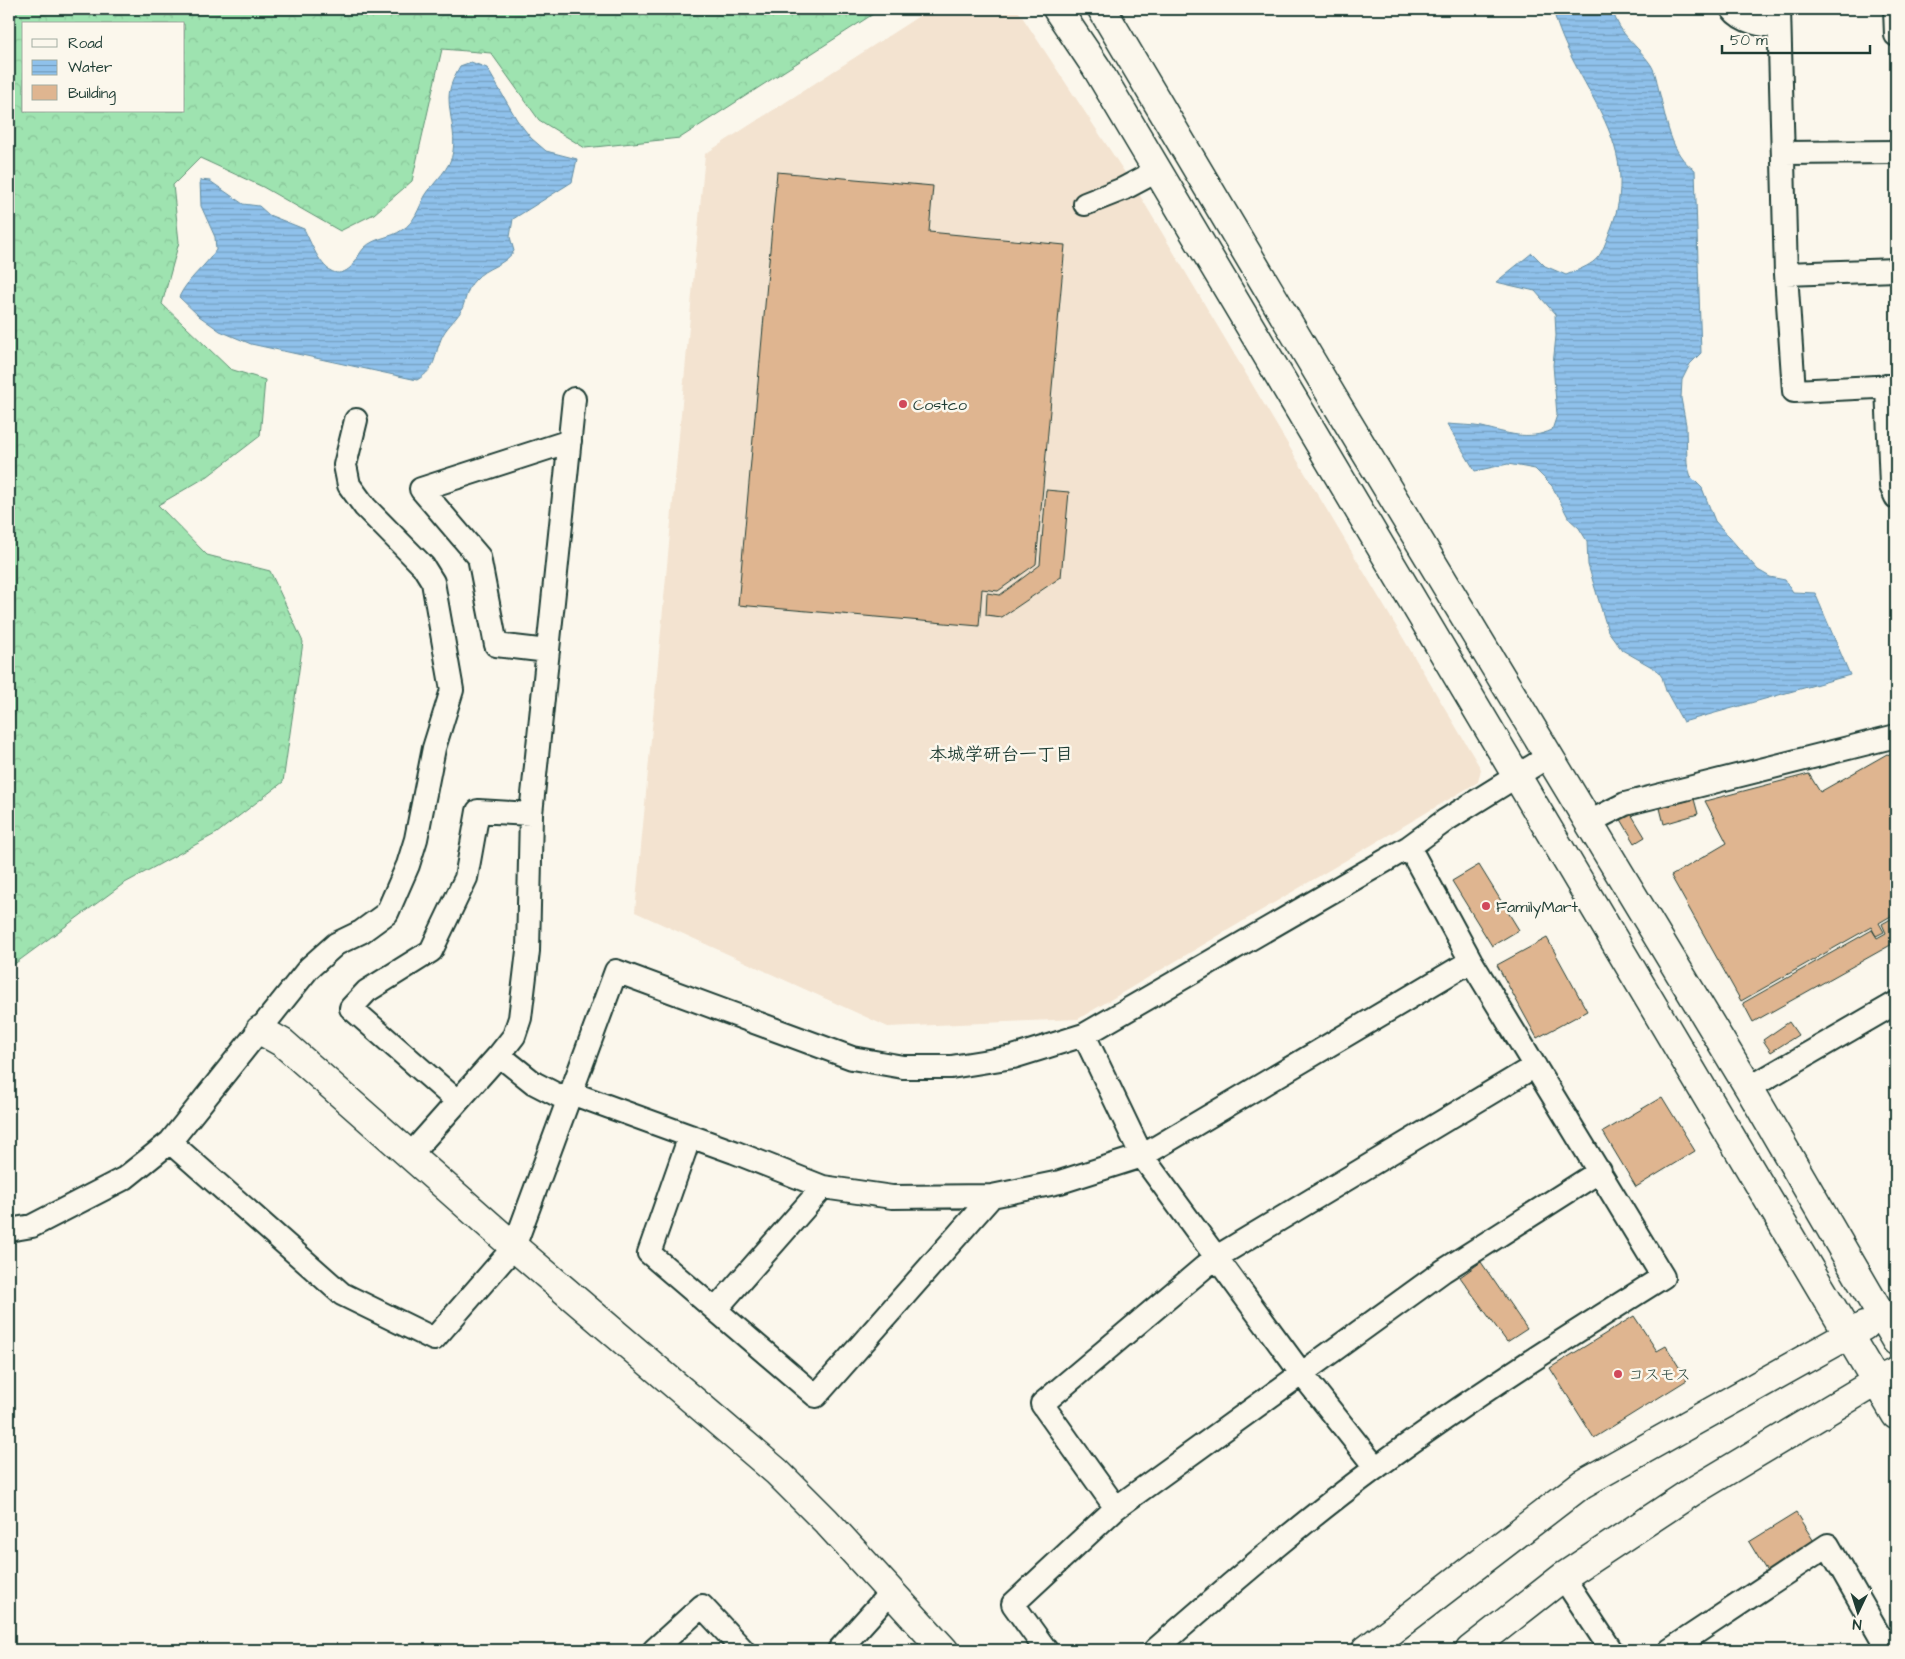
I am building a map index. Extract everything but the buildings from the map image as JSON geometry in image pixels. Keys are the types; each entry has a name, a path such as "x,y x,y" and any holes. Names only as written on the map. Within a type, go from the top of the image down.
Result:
{"street":[{"path":"1057,9 1096,67 1849,1333 1886,1376 1896,1414"},
{"path":"1102,9 1339,408 1749,1088 1889,1315 1896,1341"},
{"path":"1732,9 1736,14 1762,26 1779,17 1786,274 1794,391 1891,386 1891,486 1896,497"},
{"path":"1895,9 1896,35"},
{"path":"1085,204 1123,189 1158,171 1187,152"},
{"path":"1784,152 1896,152"},
{"path":"1786,274 1896,270"},
{"path":"410,1155 499,1055 514,1036 520,1018 528,951 531,814 574,399"},
{"path":"1309,426 1339,408"},
{"path":"9,1230 32,1226 125,1178 170,1142 309,968 336,944 361,932 387,914 408,865 416,839 434,748 452,690 433,582 423,566 365,507 349,486 345,465 356,420"},
{"path":"548,652 496,645 479,558 421,489 570,441"},
{"path":"1590,822 1624,804 1896,736"},
{"path":"170,1142 342,1294 434,1339 510,1252 616,971 852,1058 903,1067 951,1067 1014,1057 1084,1035 1409,847 1517,775 1549,756"},
{"path":"457,1101 351,1008 366,991 431,951 466,878 478,811 531,814"},
{"path":"1155,1650 1228,1587 1376,1468 1524,1365 1663,1277 1472,961 1409,847"},
{"path":"499,1055 534,1083 690,1136 823,1187 892,1197 992,1196 1060,1182 1142,1156 1472,961"},
{"path":"1749,1088 1896,1002"},
{"path":"260,1030 283,1043 410,1155 510,1252"},
{"path":"260,1030 273,1054 777,1472 826,1521 887,1597 920,1650"},
{"path":"1084,1035 1142,1156 1300,1373 1376,1468"},
{"path":"1116,1508 1042,1404 1215,1258 1535,1066"},
{"path":"690,1136 649,1253 816,1396 992,1196"},
{"path":"1046,1650 1013,1604 1116,1508 1443,1270 1600,1171"},
{"path":"716,1309 823,1187"},
{"path":"1366,1650 1582,1484 1849,1333 1889,1315"},
{"path":"1470,1650 1563,1578 1690,1493 1886,1376"},
{"path":"1670,1650 1828,1544 1888,1650"},
{"path":"1563,1578 1611,1650"},
{"path":"839,1650 887,1597"},
{"path":"887,1597 944,1650"},
{"path":"654,1650 702,1606 743,1650"}],"shaded area":[{"name":"Costco","path":"930,9 1017,9 1139,194 1481,769 1478,782 1078,1019 888,1027 635,912 705,154"}],"green space":[{"path":"9,9 881,9 680,138 585,148 539,120 491,53 442,49 412,181 374,214 340,231 263,187 200,158 173,185 179,242 162,304 230,369 265,380 260,436 208,476 158,505 207,555 270,571 303,642 283,782 217,833 123,884 9,968"}],"water":[{"path":"1553,9 1612,9 1624,34 1653,68 1674,145 1680,155 1695,170 1701,353 1690,364 1682,380 1681,398 1686,425 1687,464 1691,477 1702,488 1715,521 1758,570 1770,577 1785,580 1793,592 1815,593 1850,675 1683,722 1657,670 1622,650 1608,631 1588,565 1587,541 1579,528 1569,519 1552,486 1535,469 1508,464 1475,471 1447,424 1478,426 1517,435 1534,435 1552,430 1557,415 1553,365 1556,336 1555,314 1535,291 1496,282 1532,253 1545,266 1566,275 1586,266 1593,262 1601,253 1612,226 1619,195 1619,166 1612,140 1602,114 1562,37"},
{"path":"471,62 487,68 517,120 531,138 546,151 577,159 572,182 513,219 510,237 514,251 505,260 480,275 472,284 461,311 443,335 434,362 423,376 417,380 251,344 220,331 199,316 179,297 187,284 216,250 215,237 201,206 200,180 210,181 243,204 259,206 269,215 304,229 322,262 328,269 335,272 342,272 351,267 368,244 398,233 406,227 413,219 429,190 446,169 452,157 454,138 449,105 450,89 460,66"}],"place":[{"name":"Costco","path":"903,404"},
{"name":"FamilyMart","path":"1486,906"},
{"name":"コスモス","path":"1618,1374"}],"district":[{"name":"本城学研台一丁目","path":"1001,754"}]}
